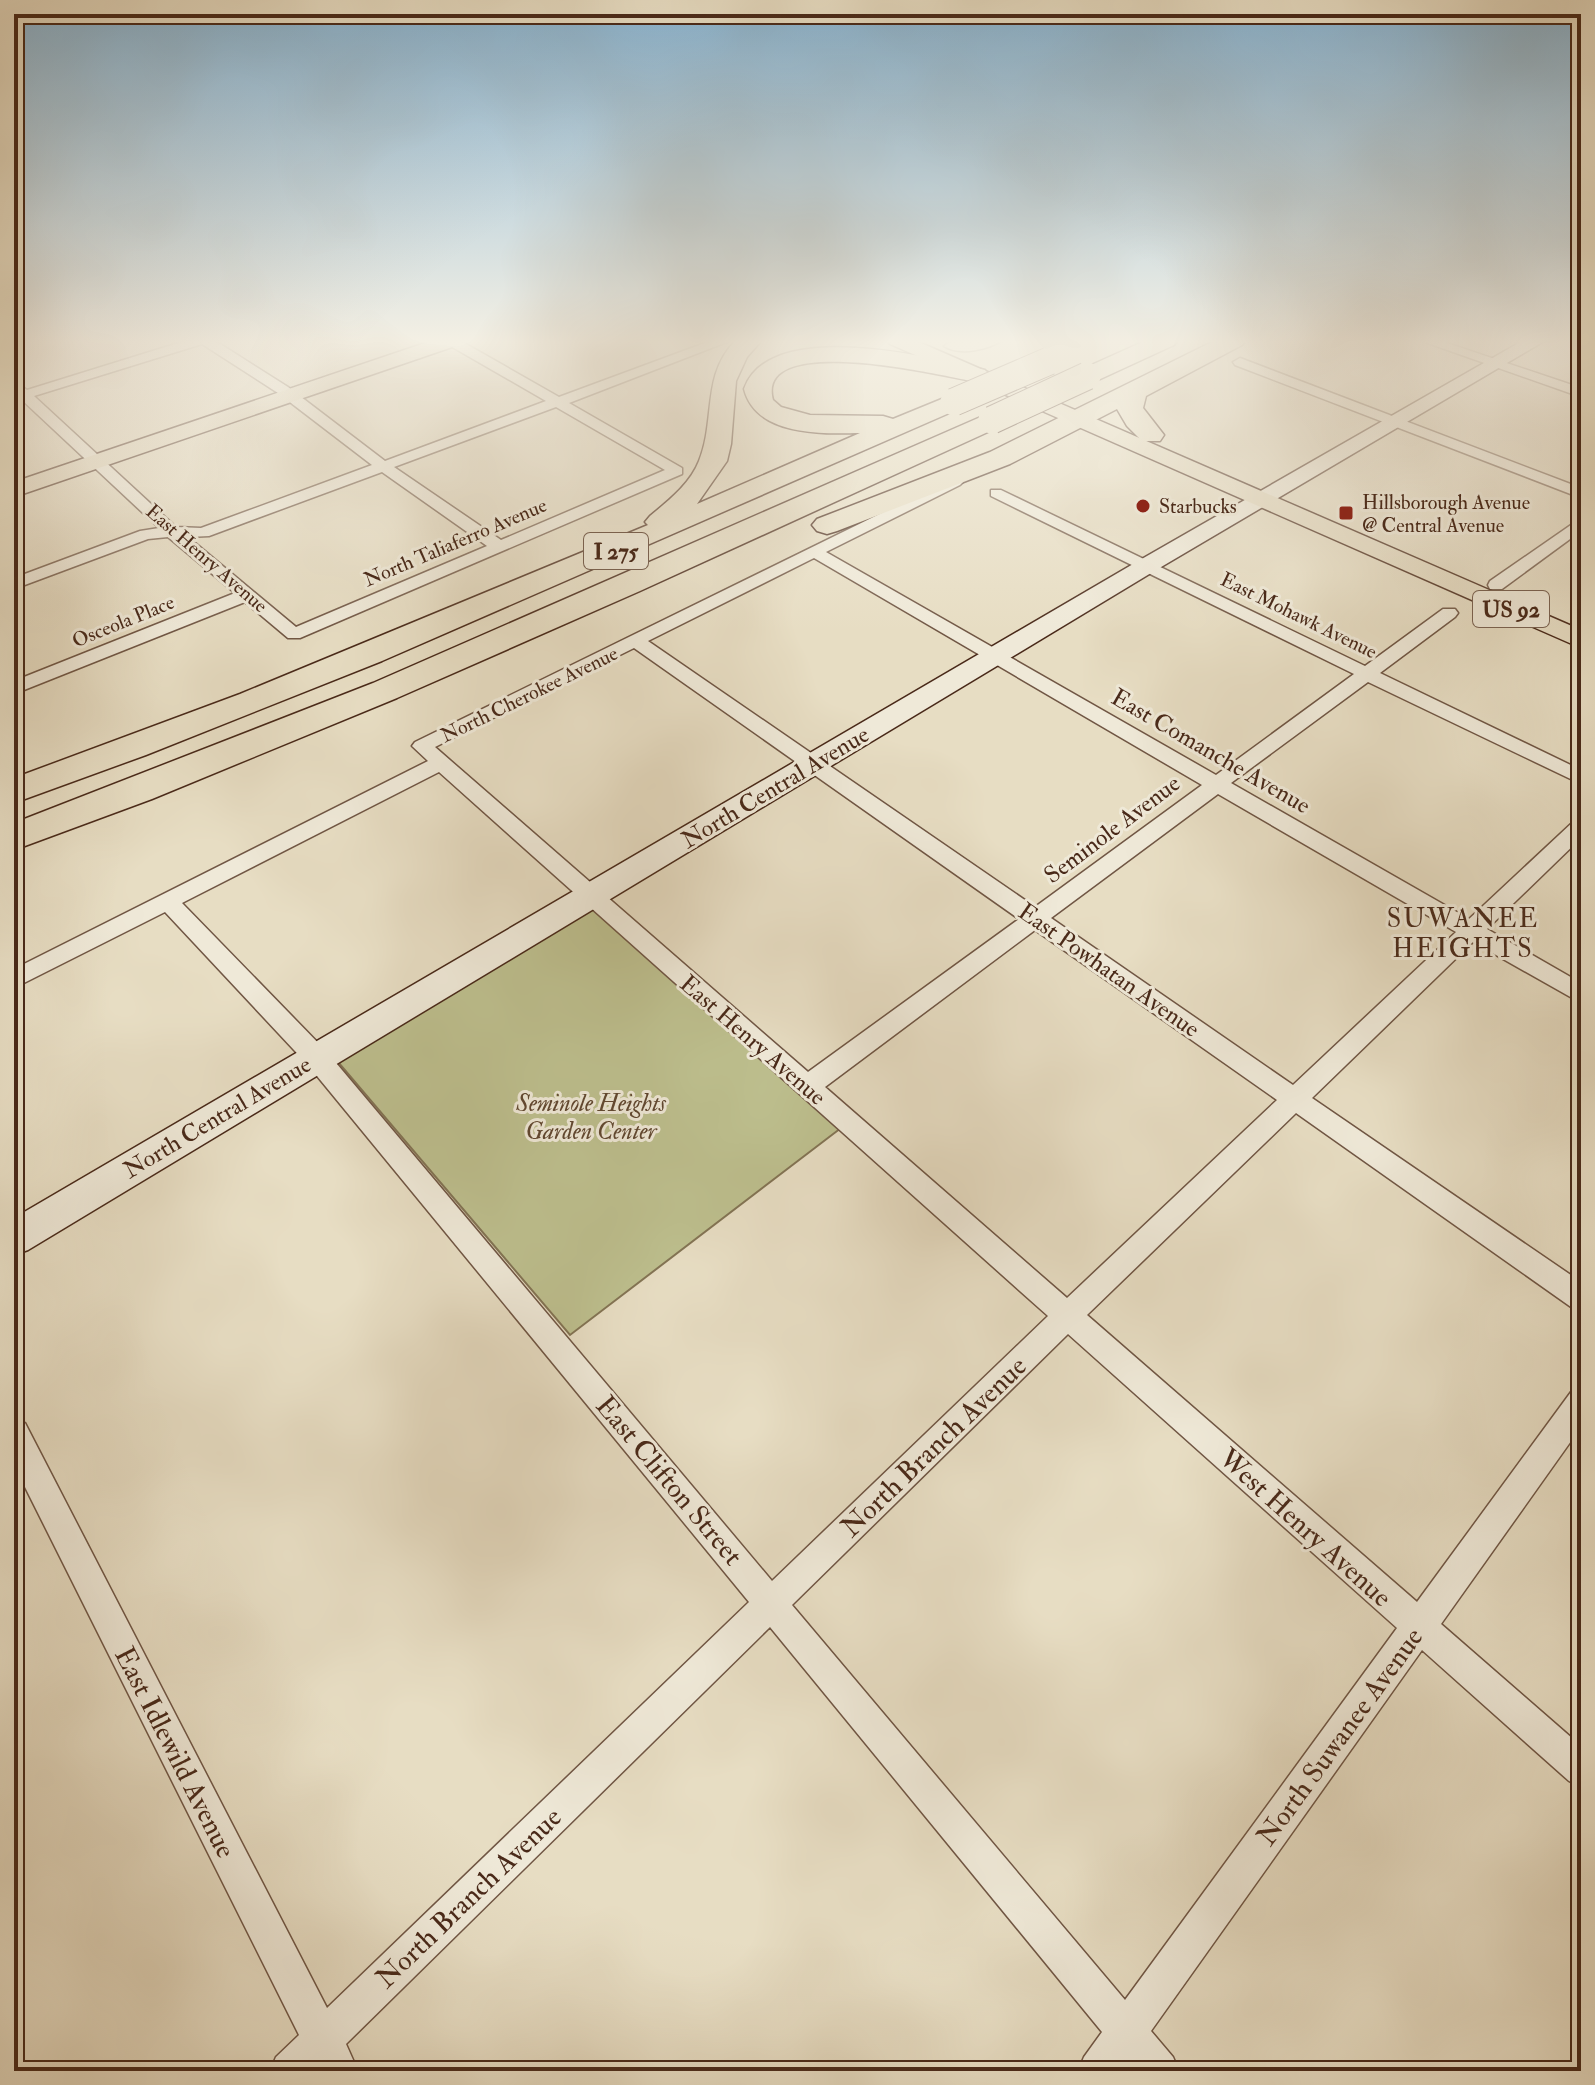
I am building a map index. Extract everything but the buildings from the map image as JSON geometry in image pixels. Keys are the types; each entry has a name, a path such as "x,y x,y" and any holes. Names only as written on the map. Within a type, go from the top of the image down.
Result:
{"highway":[{"path":"626,547 670,513 708,471 718,437"},
{"name":"I 275","path":"14,791 292,688 626,547 874,437"},
{"name":"I 275","path":"14,837 309,725 564,615 954,437"},
{"path":"564,615 748,554 1000,458 1041,437"}],"main road":[{"path":"14,490 168,437"},
{"name":"US 92","path":"1137,437 1270,495 1581,640"},
{"name":"US 92","path":"1156,437 1270,495 1581,622"}],"street":[{"name":"East Henry Avenue","path":"70,437 172,532 294,634"},
{"path":"345,437 500,547"},
{"path":"14,584 146,534 203,533 463,437"},
{"name":"North Taliaferro Avenue","path":"294,634 677,471 618,437"},
{"name":"North Central Avenue","path":"14,1238 1367,437"},
{"path":"1436,437 1581,493"},
{"name":"North Cherokee Avenue","path":"14,979 440,763 422,746 816,553 1000,458"},
{"name":"East Mohawk Avenue","path":"996,493 1581,778"},
{"path":"1496,585 1581,523"},
{"name":"East Comanche Avenue","path":"816,553 1581,994"},
{"name":"Osceola Place","path":"14,688 249,594"},
{"name":"Seminole Avenue","path":"806,1087 1449,613"},
{"name":"East Powhatan Avenue","path":"637,642 1581,1298"},
{"name":"East Henry Avenue","path":"440,763 1067,1316"},
{"name":"North Branch Avenue","path":"290,2071 330,2055 771,1602 1581,826"},
{"name":"East Clifton Street","path":"167,901 317,1058 1159,2071"},
{"name":"West Henry Avenue","path":"1067,1316 1581,1769"},
{"name":"North Suwanee Avenue","path":"1098,2071 1581,1402"},
{"name":"East Idlewild Avenue","path":"14,1433 330,2055"}],"green space":[{"name":"Seminole Heights Garden Center","path":"594,908 841,1128 570,1335 338,1062"}],"place":[{"name":"Starbucks","path":"1143,506"},
{"name":"Hillsborough Avenue @ Central Avenue","path":"1346,513"}],"district":[{"name":"SUWANEE HEIGHTS","path":"1463,933"}]}
